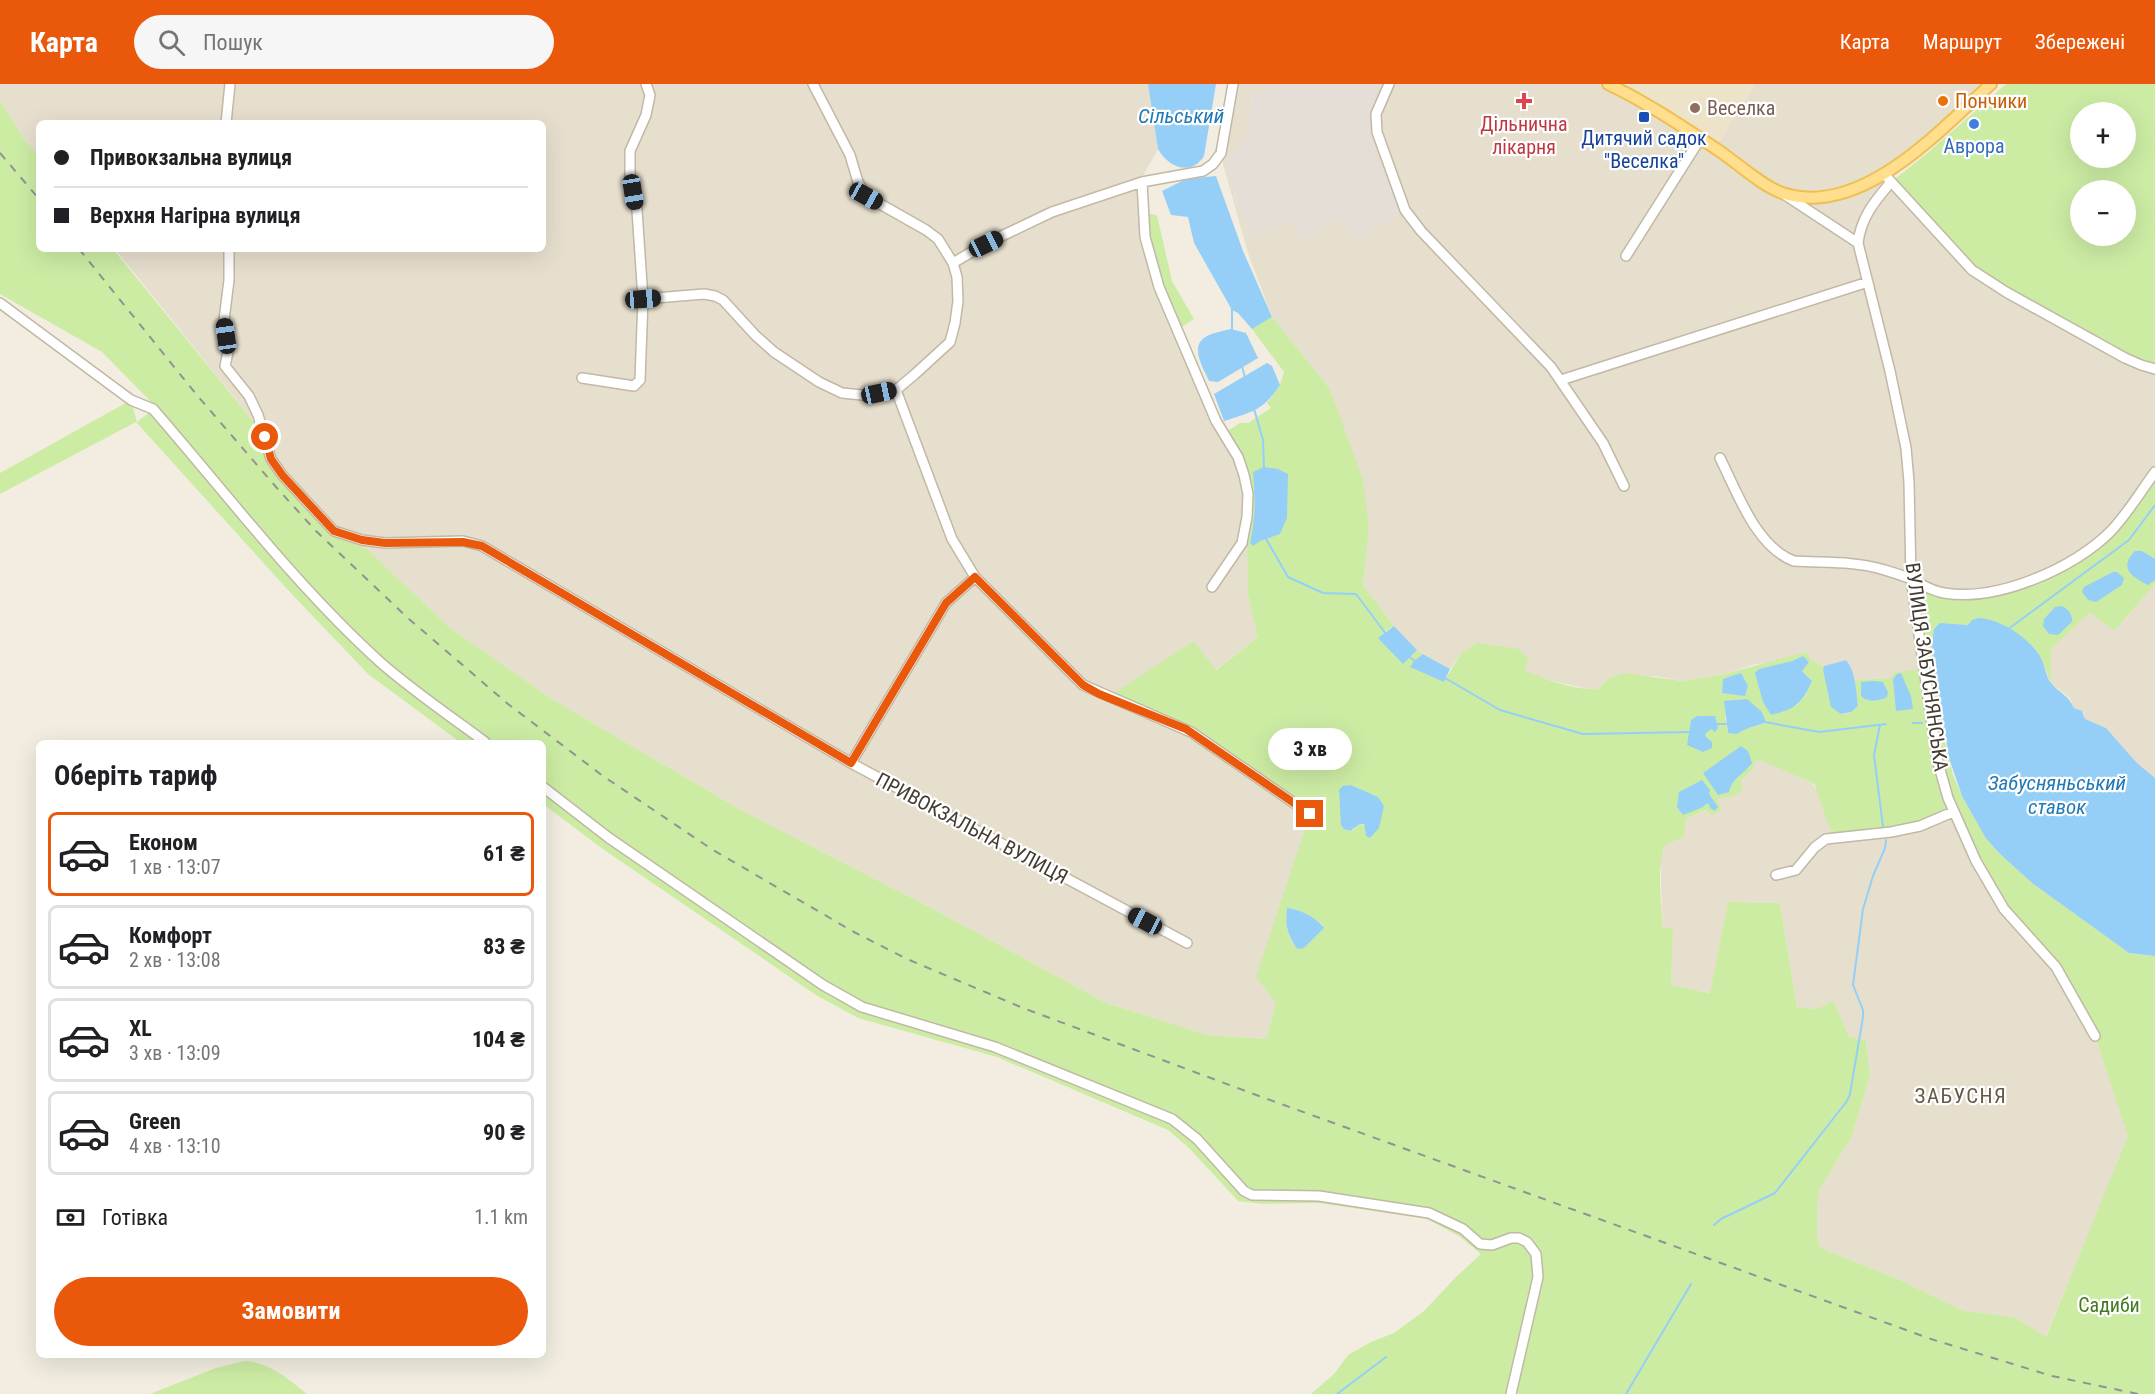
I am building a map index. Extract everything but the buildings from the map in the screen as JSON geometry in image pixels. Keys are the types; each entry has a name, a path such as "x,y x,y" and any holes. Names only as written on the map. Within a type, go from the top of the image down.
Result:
{"main road":[{"path":"1608,84 1700,139 1781,192 1806,197 1830,196 1887,178 1991,84"}],"street":[{"path":"226,120 230,84"},
{"path":"582,378 634,386 640,380 643,299 636,210 630,174 630,151 646,115 650,95 646,84"},
{"path":"643,299 704,294 715,296 723,300 774,352 819,382 842,393 862,395 896,390 950,342 958,301 957,277 953,263 938,239 866,196 858,182 850,154 813,84"},
{"path":"953,263 1052,212 1142,182 1203,171 1213,164 1221,153 1233,84"},
{"path":"1389,84 1378,106 1376,123 1380,142 1405,210 1416,226 1538,352 1561,380 1603,443 1624,486"},
{"path":"1626,256 1700,139"},
{"path":"1781,192 1858,243 1865,215 1887,178 1962,261 1977,273 2134,363 2155,369"},
{"path":"1142,182 1145,237 1159,287 1216,421 1238,457 1246,484 1247,518 1242,543 1212,587"},
{"name":"ВУЛИЦЯ ЗАБУСНЯНСЬКА","path":"1858,243 1890,371 1906,448 1911,579 1938,759 1953,812 1976,861 2004,909 2056,967 2095,1036"},
{"name":"ПРИВОКЗАЛЬНА ВУЛИЦЯ","path":"229,252 230,280 224,320 228,352 225,366 249,396 258,416 271,459 283,476 334,531 362,540 385,543 463,542 482,546 851,763 1187,944"},
{"path":"1561,380 1868,282"},
{"path":"0,303 131,400 153,409 298,581 340,624 382,663 482,740"},
{"path":"896,390 952,539 975,577 1083,685 1099,694 1186,729 1310,814"},
{"path":"1719,458 1763,538 1778,553 1794,561 1869,566 1911,579 1937,592 1953,594 1978,594 2007,588 2055,569 2083,554 2111,531 2155,472"},
{"path":"851,763 946,603 975,577"},
{"path":"546,789 609,838 823,985 852,1002 995,1047 1172,1119 1197,1139 1244,1191 1252,1195 1319,1196 1429,1213 1463,1229 1480,1244 1492,1245 1511,1238 1519,1238 1527,1242 1536,1254 1538,1277 1511,1394"},
{"path":"1776,875 1796,870 1826,839 1891,832 1920,826 1953,812"}],"shaded area":[{"path":"0,84 1148,84 1158,149 1143,176 1145,237 1217,419 1240,456 1250,515 1247,543 1248,596 1258,637 1215,670 1194,641 1175,724 1310,814 1285,893 1276,1003 1266,1039 1208,1035 1106,1003 937,911 741,810 552,699 449,627 367,549 334,534 271,467 262,432 117,252 546,252 546,120 36,120 36,153 13,125 0,104"},
{"path":"1229,84 1283,84 1253,94 1247,135 1225,164 1249,239 1291,221 1301,241 1337,216 1376,123 1389,84 1608,84 1715,148 1755,84 1991,84 1884,174 2155,369 2155,472 2120,521 1923,669 1891,678 1854,680 1846,660 1824,666 1811,660 1756,664 1721,675 1682,681 1655,676 1609,678 1598,689 1588,689 1540,678 1524,670 1461,653 1450,669 1417,650 1394,626 1363,585 1369,528 1330,389 1272,317 1248,253 1223,164 1222,137"},
{"path":"1283,84 1389,84 1376,114 1405,210 1357,243 1337,217 1301,242 1291,221 1249,239 1225,164 1247,135 1253,94"},
{"name":"Веселка","path":"1630,84 1755,84 1715,149 1625,93"},
{"path":"2155,584 2155,778 2137,763 2106,728 2085,719 2084,713 2074,708 2070,698 2051,683 2051,649 2090,611 2114,631"},
{"path":"1760,759 1810,782 1818,790 1953,812 2056,967 2095,1036 2129,1137 2045,1338 2014,1317 1964,1311 1900,1280 1821,1248 1817,1238 1818,1192 1852,1136 1870,1075 1866,1040 1849,1037 1834,1001 1816,1009 1797,1007 1780,903 1728,902 1711,993 1671,985 1673,929 1663,928 1661,858 1664,846 1684,837 1686,819 1705,810 1722,810 1719,798 1732,797 1741,780 1752,770 1754,762"}],"green space":[{"path":"2006,84 2155,84 2155,369 2141,365 1983,277 1891,182"},
{"name":"Садиби","path":"0,101 36,153 36,252 115,252 262,432 271,467 334,534 367,549 449,627 552,699 741,810 937,911 1106,1003 1208,1035 1266,1039 1276,1003 1256,977 1310,814 1208,743 1108,697 1194,641 1216,670 1258,637 1248,596 1247,543 1250,495 1226,432 1240,423 1248,423 1271,408 1267,403 1280,385 1284,372 1252,329 1272,317 1330,389 1363,480 1369,528 1363,585 1394,626 1384,632 1408,657 1417,650 1423,654 1414,661 1444,682 1461,653 1477,643 1519,649 1529,660 1524,670 1560,684 1589,689 1598,689 1609,678 1625,673 1682,681 1721,675 1806,652 1811,660 1824,666 1823,670 1841,714 1846,713 1858,706 1854,680 1891,678 1895,672 1923,669 1911,579 1926,588 1967,594 2040,575 2098,542 2155,472 2155,584 2114,631 2090,612 2051,649 2051,683 2040,657 2030,643 2006,627 1988,620 1973,620 1969,625 1940,623 1932,637 1932,646 1945,742 1953,775 1985,837 2032,883 2129,953 2155,956 2155,1394 1311,1394 1334,1374 1348,1355 1371,1342 1394,1333 1424,1311 1481,1254 1459,1236 1427,1219 1319,1203 1262,1204 1238,1201 1189,1148 1168,1130 997,1057 858,1018 816,995 600,847 546,806 546,740 457,740 368,674 287,589 136,422 0,494 0,473 131,400 137,422 156,407 102,352 0,294","holes":["1803,656 1802,671 1812,681 1805,696 1796,706 1792,661","1762,712 1766,722 1728,733 1725,715","1760,760 1815,785 1829,827 1838,836 1928,823 1953,812 2004,909 2056,967 2095,1036 2128,1136 2046,1337 2014,1317 1964,1311 1900,1280 1821,1248 1817,1238 1818,1192 1852,1136 1870,1075 1866,1040 1849,1037 1834,1001 1816,1009 1797,1007 1780,903 1728,902 1710,993 1671,985 1673,928 1663,928 1661,897 1660,876 1664,846 1684,837 1686,819 1705,810 1712,815 1722,810 1719,798 1732,797 1743,790 1741,780 1752,770 1755,762","1351,785 1378,797 1366,836 1364,825 1360,824 1353,830 1347,831","1287,909 1295,909 1322,924 1297,949 1289,934 1286,920"]},
{"path":"1143,213 1157,215 1172,281 1194,319 1177,330 1166,304"},
{"path":"245,1361 270,1368 286,1377 307,1394 150,1394 216,1368"}],"water":[{"name":"Сільський","path":"1148,84 1216,84 1204,156 1193,166 1186,168 1174,165 1158,149"},
{"path":"1216,176 1243,251 1272,317 1252,329 1238,313 1232,310 1194,243 1188,217 1171,215 1162,191 1186,179"},
{"path":"1231,329 1246,333 1258,358 1218,382 1209,381 1199,359 1200,342 1217,332"},
{"path":"1267,363 1272,366 1280,385 1274,394 1256,409 1224,421 1214,394"},
{"path":"1264,467 1278,469 1288,474 1287,518 1280,534 1253,546 1250,543 1254,508 1253,472"},
{"path":"2135,551 2142,551 2155,559 2155,580 2148,585 2132,575 2127,567"},
{"path":"2117,572 2124,578 2122,585 2096,602 2088,600 2082,592 2084,587"},
{"path":"2061,606 2070,612 2072,622 2058,635 2049,634 2043,626 2044,619 2055,607"},
{"name":"Забусняньський ставок","path":"1978,618 2005,626 2030,643 2041,658 2050,681 2074,708 2082,711 2085,719 2106,728 2137,763 2155,778 2155,956 2129,953 2032,883 1985,837 1962,796 1949,758 1932,646 1934,629 1940,623 1968,625 1972,620"},
{"path":"1394,626 1417,650 1403,664 1378,638"},
{"path":"1423,654 1450,669 1444,682 1410,667"},
{"path":"1803,656 1809,662 1802,671 1812,681 1808,689 1792,708 1771,715 1763,702 1755,673 1759,669"},
{"path":"1846,660 1854,676 1858,706 1851,712 1841,714 1831,707 1823,670 1824,666"},
{"path":"1741,673 1748,686 1745,696 1722,693 1723,679"},
{"path":"1901,673 1911,696 1913,709 1896,711 1893,679"},
{"path":"1861,682 1883,682 1888,692 1887,697 1874,701 1861,696"},
{"path":"1747,699 1762,712 1766,722 1737,734 1728,733 1724,701"},
{"path":"1697,716 1715,716 1718,728 1715,732 1711,729 1705,734 1712,742 1712,748 1703,752 1687,745 1691,720"},
{"path":"1741,746 1748,751 1752,763 1735,780 1729,792 1718,795 1703,773"},
{"path":"1702,780 1718,807 1715,811 1710,808 1709,804 1706,804 1683,815 1677,807 1679,792"},
{"path":"1351,785 1378,797 1384,806 1379,828 1370,838 1366,836 1364,824 1350,831 1341,825 1339,790 1343,786"},
{"path":"1287,908 1308,915 1324,928 1304,948 1297,949 1289,934"}],"waterway":[{"path":"1232,308 1232,332"},
{"path":"1242,366 1245,378"},
{"path":"1254,409 1263,440 1264,468"},
{"path":"2007,630 2129,540 2155,505"},
{"path":"1265,537 1288,577 1323,593 1356,594 1386,634"},
{"path":"1406,655 1417,662"},
{"path":"1445,678 1500,710 1583,734 1691,732"},
{"path":"1765,722 1819,732 1886,724"},
{"path":"1913,723 1922,723"},
{"path":"1717,724 1729,724"},
{"path":"1880,725 1874,755 1883,827"},
{"path":"1714,1225 1721,1219 1775,1193 1847,1101 1863,1017 1863,1010 1853,985 1863,909 1886,840"},
{"path":"1626,1394 1691,1284"},
{"path":"1337,1394 1386,1357"}],"railway":[{"path":"0,153 36,195"},
{"path":"81,252 196,394 276,487 316,531 409,619 508,704 603,776 713,850 854,932 907,959 1023,1008 1259,1096 1931,1339 2052,1376 2138,1394"}],"place":[{"name":"Дільнична лікарня","path":"1524,101"},
{"name":"Пончики","path":"1943,101"},
{"name":"Веселка","path":"1695,108"},
{"name":"Дитячий садок \"Веселка\"","path":"1644,117"},
{"name":"Аврора","path":"1974,124"}],"district":[{"name":"ЗАБУСНЯ","path":"1961,1096"}],"route":[{"path":"265,437 271,459 283,476 334,531 362,540 385,543 470,542 482,546 851,763 946,603 975,577 1083,685 1099,694 1186,729 1310,814"}]}
